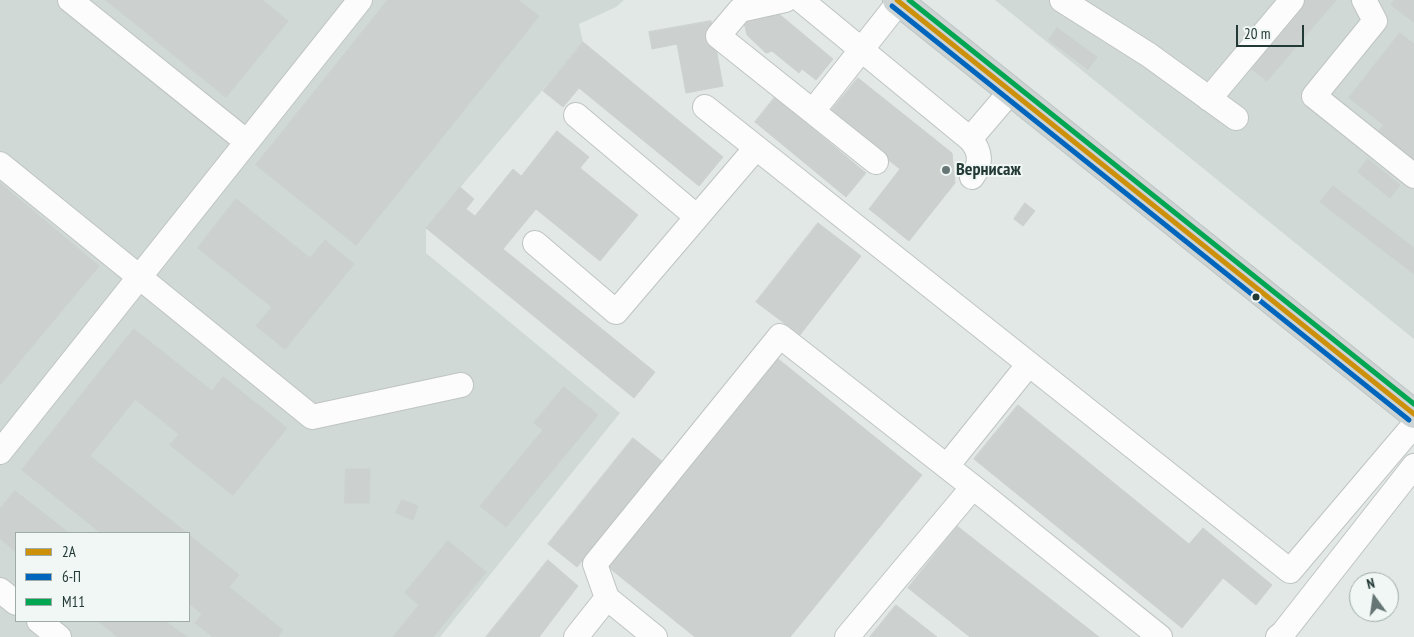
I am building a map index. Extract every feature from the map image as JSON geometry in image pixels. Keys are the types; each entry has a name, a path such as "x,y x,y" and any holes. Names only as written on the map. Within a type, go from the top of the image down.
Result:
{"main road":[{"path":"898,1 1414,414"}],"lane":[{"path":"70,0 247,142"},
{"path":"0,452 360,0"},
{"path":"785,0 740,10 718,36 876,162"},
{"path":"801,0 975,144 980,158 976,171 972,176"},
{"path":"1062,0 1149,56 1236,118"},
{"path":"1209,99 1292,0"},
{"path":"1364,0 1375,21 1314,96 1414,176"},
{"path":"813,111 898,1"},
{"path":"970,139 1011,91"},
{"path":"705,107 1290,571 1414,425"},
{"path":"576,115 697,217"},
{"path":"535,243 616,312 756,148"},
{"path":"0,164 312,417 461,385"},
{"path":"656,637 607,598 595,564 780,336 947,466 1160,637"},
{"path":"947,466 1029,364"},
{"path":"1278,637 1414,466"},
{"path":"848,637 973,487"},
{"path":"0,590 15,602"},
{"path":"576,637 607,598"},
{"path":"39,622 59,637"}],"shaded area":[{"path":"0,0 624,0 616,7 579,24 583,42 426,228 426,253 620,413 440,637 0,637"},
{"path":"995,0 1414,0 1414,339"}],"building":[{"path":"106,0 262,0 288,21 226,97"},
{"path":"388,0 518,0 539,16 356,245 256,165"},
{"path":"1304,0 1336,0 1267,81 1248,66"},
{"path":"1395,0 1414,0 1414,22 1391,5"},
{"path":"779,14 833,59 816,80 802,69 799,73 772,51 766,53 747,35 744,22"},
{"path":"711,21 723,86 686,93 677,44 652,49 649,32"},
{"path":"1057,28 1097,57 1088,69 1049,40"},
{"path":"1400,33 1414,44 1414,162 1377,133 1384,125 1349,98"},
{"path":"583,42 723,157 699,186 579,88 563,107 543,91"},
{"path":"858,78 952,153 955,183 909,241 869,209 900,169 829,113"},
{"path":"775,97 866,173 846,197 755,122"},
{"path":"557,131 589,157 580,168 638,215 600,261 536,209 503,249 655,372 634,398 426,228 460,187 474,199 466,209 475,216 513,169 521,176"},
{"path":"1368,159 1400,185 1390,198 1358,172"},
{"path":"0,183 99,266 0,385"},
{"path":"1333,186 1414,248 1414,274 1320,202"},
{"path":"236,199 310,258 325,240 354,264 285,349 256,326 272,307 198,248"},
{"path":"1025,203 1035,211 1023,226 1014,219"},
{"path":"818,223 861,256 800,335 756,302"},
{"path":"134,329 212,391 223,377 287,428 233,495 170,445 179,434 135,399 90,456 186,532 100,532 22,470"},
{"path":"777,358 922,475 790,637 695,637 607,566"},
{"path":"564,387 598,415 506,527 480,506 543,430 534,423"},
{"path":"1018,405 1189,544 1203,528 1272,585 1256,605 1223,578 1182,628 974,459"},
{"path":"633,438 663,462 577,567 548,544"},
{"path":"346,469 370,469 369,503 345,503"},
{"path":"15,491 68,532 15,532 15,551 0,538 0,509"},
{"path":"402,500 418,506 413,520 396,513"},
{"path":"957,526 1099,637 970,637 908,588"},
{"path":"190,536 239,575 229,587 283,630 278,637 213,637 195,623 202,614 190,604"},
{"path":"448,541 486,572 433,637 393,637 419,605 405,593"},
{"path":"548,560 578,586 539,637 486,637"},
{"path":"896,605 937,637 870,637"},
{"path":"99,622 166,622 187,637 118,637"}],"transit line":[{"name":"2А","path":"897,0 1414,414"},
{"name":"М11","path":"909,0 1414,404"},
{"name":"6-П","path":"892,6 1409,420"}],"place":[{"name":"Вернисаж","path":"946,170"}]}
